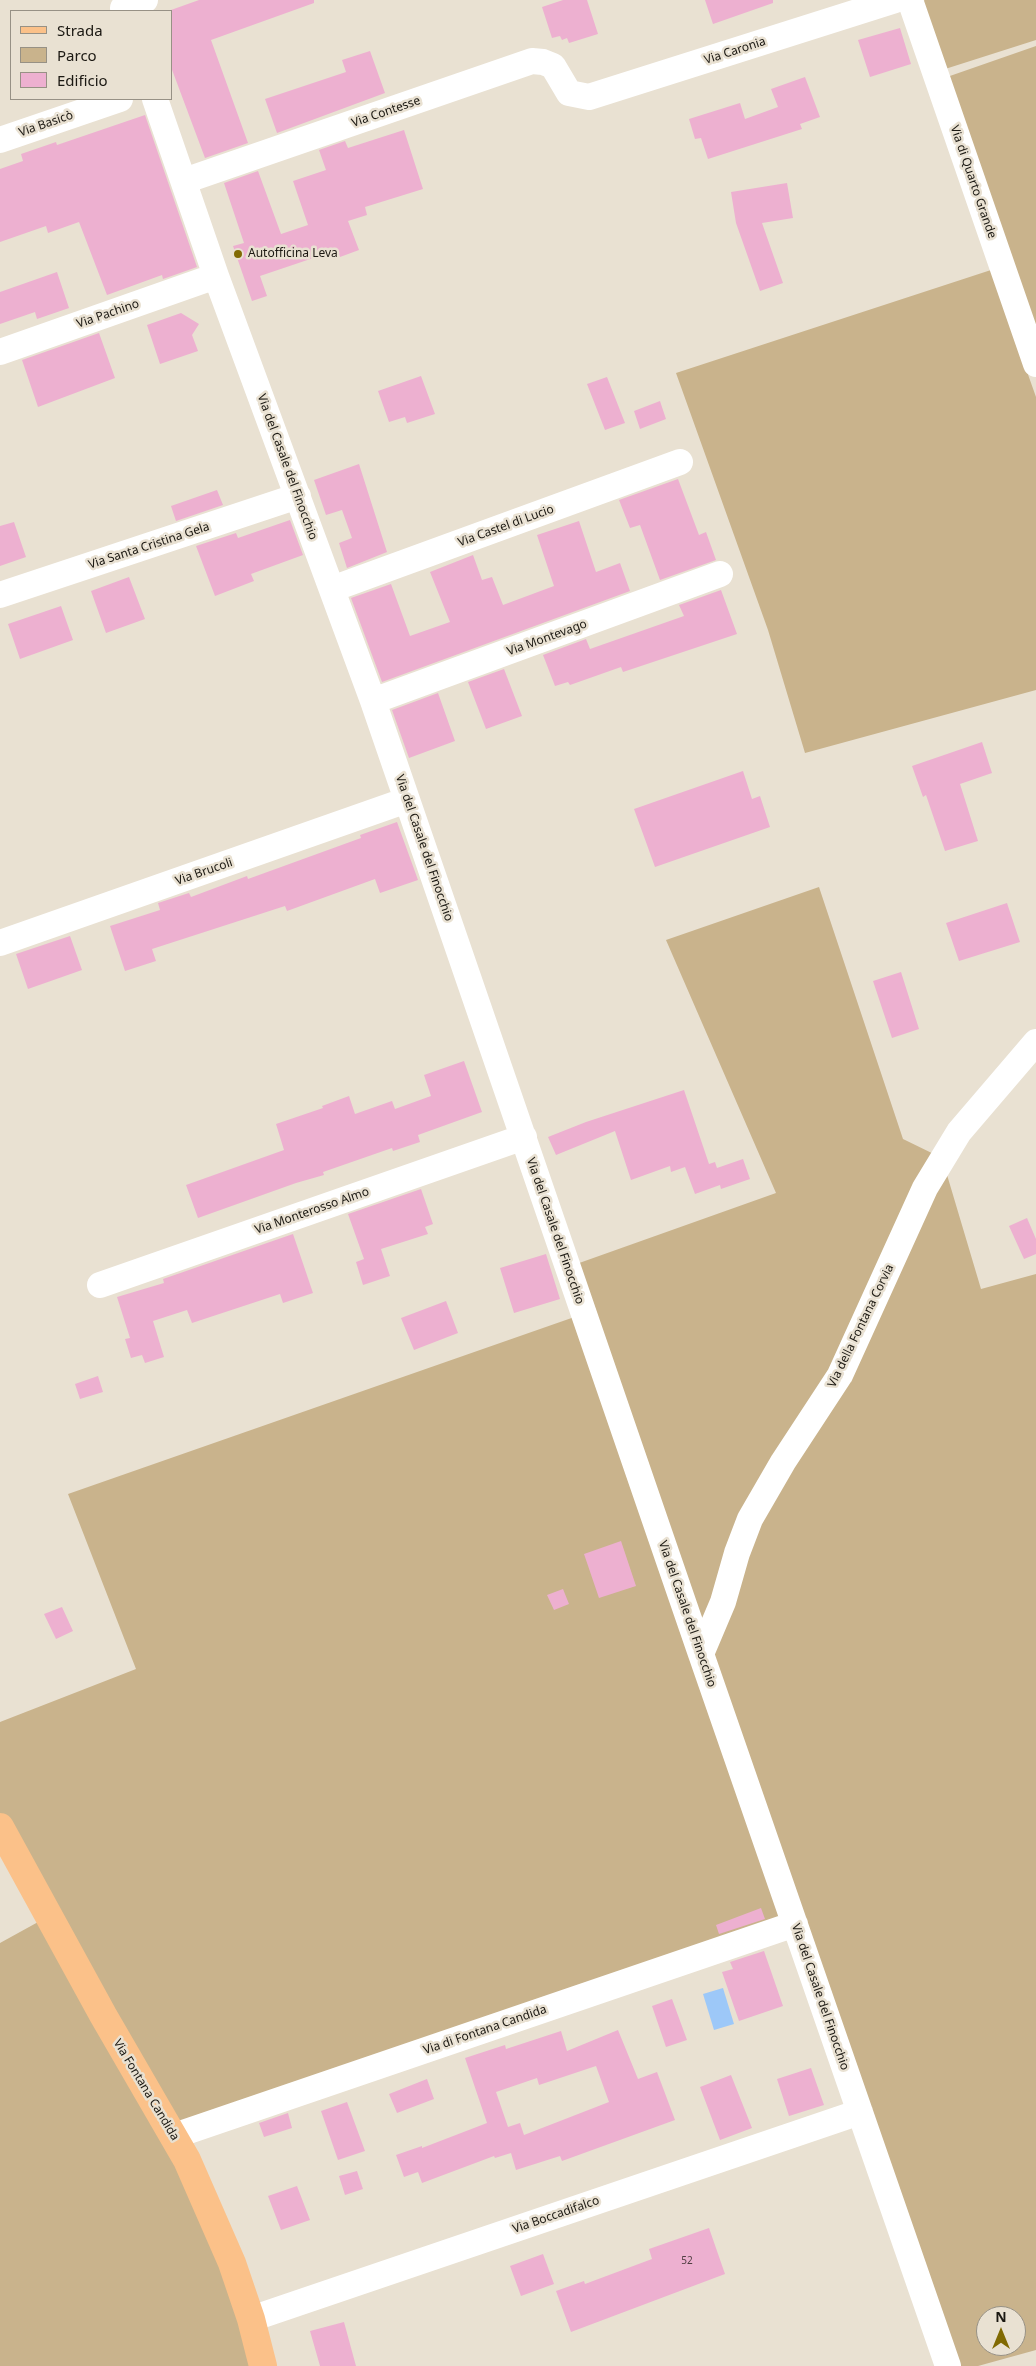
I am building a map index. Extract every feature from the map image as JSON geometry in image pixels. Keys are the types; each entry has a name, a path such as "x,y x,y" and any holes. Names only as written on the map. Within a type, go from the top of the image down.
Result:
{"main road":[{"name":"Via Fontana Candida","path":"0,1826 122,2050 174,2136 214,2222 251,2319 263,2366"}],"street":[{"name":"Via Caronia","path":"574,95 594,96 895,0"},
{"name":"Via di Quarto Grande","path":"910,0 1036,364"},
{"name":"Via Contesse","path":"184,181 532,62 543,62 552,66 558,73 564,88 574,95"},
{"name":"Via Basicò","path":"0,140 117,100"},
{"name":"Via del Casale del Finocchio","path":"155,100 216,276 373,701 700,1654 948,2366"},
{"name":"Via Pachino","path":"0,352 216,276"},
{"name":"Via Castel di Lucio","path":"332,590 680,462"},
{"name":"Via Santa Cristina Gela","path":"0,595 298,496"},
{"name":"Via Montevago","path":"373,701 720,574"},
{"name":"Via Brucoli","path":"0,943 407,800"},
{"name":"Via della Fontana Corvia","path":"700,1654 723,1602 737,1553 750,1519 783,1462 840,1375 925,1188 959,1132 1036,1042"},
{"name":"Via Monterosso Almo","path":"100,1285 524,1137"},
{"name":"Via di Fontana Candida","path":"174,2136 795,1924"},
{"name":"Via Boccadifalco","path":"251,2319 860,2112"}],"green space":[{"path":"925,0 1036,0 1036,40 942,70 920,2"},
{"path":"1036,46 1036,334 947,77"},
{"path":"991,270 1036,397 1036,690 805,753 768,630 676,373"},
{"path":"819,887 903,1139 942,1158 981,1289 1036,1274 1036,2350 1026,2353 1026,2306 976,2306 976,2356 1014,2356 978,2366 948,2366 795,1924 175,2136 263,2366 0,2366 0,1943 49,1916 0,1827 0,1722 136,1669 68,1494 583,1314 568,1267 776,1193 666,940"}],"water":[{"path":"723,1988 734,2024 714,2030 703,1994"}],"building":[{"path":"199,0 314,0 314,3 211,40 248,143 205,158 172,70 171,10"},
{"path":"563,0 587,0 598,34 569,43 567,38 562,40 560,36 552,38 542,7"},
{"path":"705,0 773,0 773,3 713,24"},
{"path":"900,28 911,64 870,77 858,40"},
{"path":"370,51 385,93 277,133 265,99 346,72 342,60"},
{"path":"805,77 820,117 800,124 802,129 708,159 701,138 695,139 689,119 740,103 745,119 778,107 771,89"},
{"path":"145,115 197,267 163,279 162,275 107,295 79,222 48,233 46,226 0,242 0,169 23,161 21,154 56,142 57,145"},
{"path":"404,130 423,189 365,207 367,215 348,221 359,250 340,257 337,250 260,276 267,296 252,301 233,246 244,243 224,183 258,171 281,234 308,225 293,181 326,170 319,150 345,141 348,148"},
{"path":"787,183 793,218 762,223 783,283 760,291 736,223 731,192"},
{"path":"57,272 69,308 37,319 35,312 0,324 0,292"},
{"path":"181,313 199,324 192,335 198,351 160,364 147,325"},
{"path":"99,333 115,378 38,407 22,360"},
{"path":"421,376 435,414 407,423 405,417 389,422 378,391"},
{"path":"607,377 625,423 605,430 587,384"},
{"path":"660,401 666,419 640,429 634,411"},
{"path":"359,464 387,552 347,568 339,543 352,538 342,510 326,515 314,480"},
{"path":"678,479 699,535 706,532 716,560 660,580 640,525 630,528 619,500"},
{"path":"217,490 223,505 176,521 171,506"},
{"path":"290,520 303,555 251,574 254,581 215,596 196,546 236,533 238,538"},
{"path":"579,521 596,572 620,563 630,591 382,682 351,598 391,584 410,636 450,622 430,572 473,555 482,580 492,577 503,605 554,586 537,535"},
{"path":"14,522 26,557 0,566 0,526"},
{"path":"129,577 145,619 106,633 91,591"},
{"path":"721,590 737,634 623,672 621,667 570,685 568,682 555,686 543,655 586,639 590,649 684,616 679,605"},
{"path":"61,606 73,640 20,659 8,624"},
{"path":"504,669 522,716 486,729 468,682"},
{"path":"438,693 455,741 409,758 392,710"},
{"path":"982,742 992,773 960,784 978,841 945,851 926,795 923,797 912,766"},
{"path":"743,771 752,799 760,796 770,827 655,867 634,809"},
{"path":"397,822 418,880 380,893 375,879 287,911 285,906 152,949 156,961 125,971 110,926 160,910 158,903 189,893 191,897 247,876 248,879 361,838 360,835"},
{"path":"1007,903 1020,942 959,961 946,923"},
{"path":"70,936 82,970 28,989 16,954"},
{"path":"901,972 919,1029 892,1038 873,981"},
{"path":"464,1061 482,1112 418,1135 420,1142 393,1151 392,1148 323,1172 324,1175 198,1218 186,1185 284,1150 276,1124 323,1108 322,1106 349,1096 355,1114 392,1101 395,1109 431,1096 424,1075"},
{"path":"684,1090 709,1164 715,1162 717,1168 743,1159 750,1179 721,1189 720,1185 695,1194 685,1167 671,1172 670,1166 631,1180 615,1131 556,1155 548,1137 586,1122"},
{"path":"421,1189 433,1224 425,1227 428,1234 381,1249 390,1276 363,1285 356,1262 364,1259 348,1214"},
{"path":"1027,1218 1036,1239 1036,1254 1024,1259 1009,1226"},
{"path":"293,1234 313,1293 283,1303 280,1294 192,1323 187,1310 153,1321 164,1357 145,1363 142,1355 131,1358 125,1339 130,1338 117,1297 164,1283 163,1279"},
{"path":"546,1254 560,1299 514,1313 500,1268"},
{"path":"446,1301 458,1333 414,1350 401,1318"},
{"path":"98,1376 103,1392 80,1399 75,1384"},
{"path":"621,1541 636,1586 599,1598 584,1554"},
{"path":"563,1589 569,1604 554,1610 547,1595"},
{"path":"62,1607 73,1631 56,1639 44,1614"},
{"path":"761,1908 765,1919 719,1934 716,1925"},
{"path":"764,1951 783,2006 739,2021 722,1972 733,1969 730,1962"},
{"path":"672,1999 687,2040 666,2047 652,2006"},
{"path":"618,2030 638,2079 657,2072 675,2120 562,2161 560,2156 516,2170 511,2153 495,2158 494,2156 422,2183 418,2172 404,2177 396,2155 422,2146 422,2148 487,2123 465,2058 505,2045 506,2049 561,2031 567,2051","holes":["596,2066 609,2102 524,2135 520,2123 508,2127 496,2092 537,2078 539,2085"]},
{"path":"811,2068 824,2105 789,2116 777,2079"},
{"path":"731,2075 752,2128 720,2140 700,2087"},
{"path":"427,2079 434,2099 397,2113 389,2094"},
{"path":"347,2102 365,2151 338,2160 321,2111"},
{"path":"288,2113 292,2128 264,2137 259,2123"},
{"path":"357,2171 363,2189 345,2195 339,2176"},
{"path":"297,2186 310,2220 281,2230 268,2196"},
{"path":"709,2228 725,2274 571,2332 556,2291 584,2281 585,2284 652,2259 649,2249"},
{"path":"543,2254 554,2284 521,2296 510,2266"},
{"path":"344,2322 356,2366 320,2366 310,2331"}],"place":[{"name":"Autofficina Leva","path":"238,254"}]}
